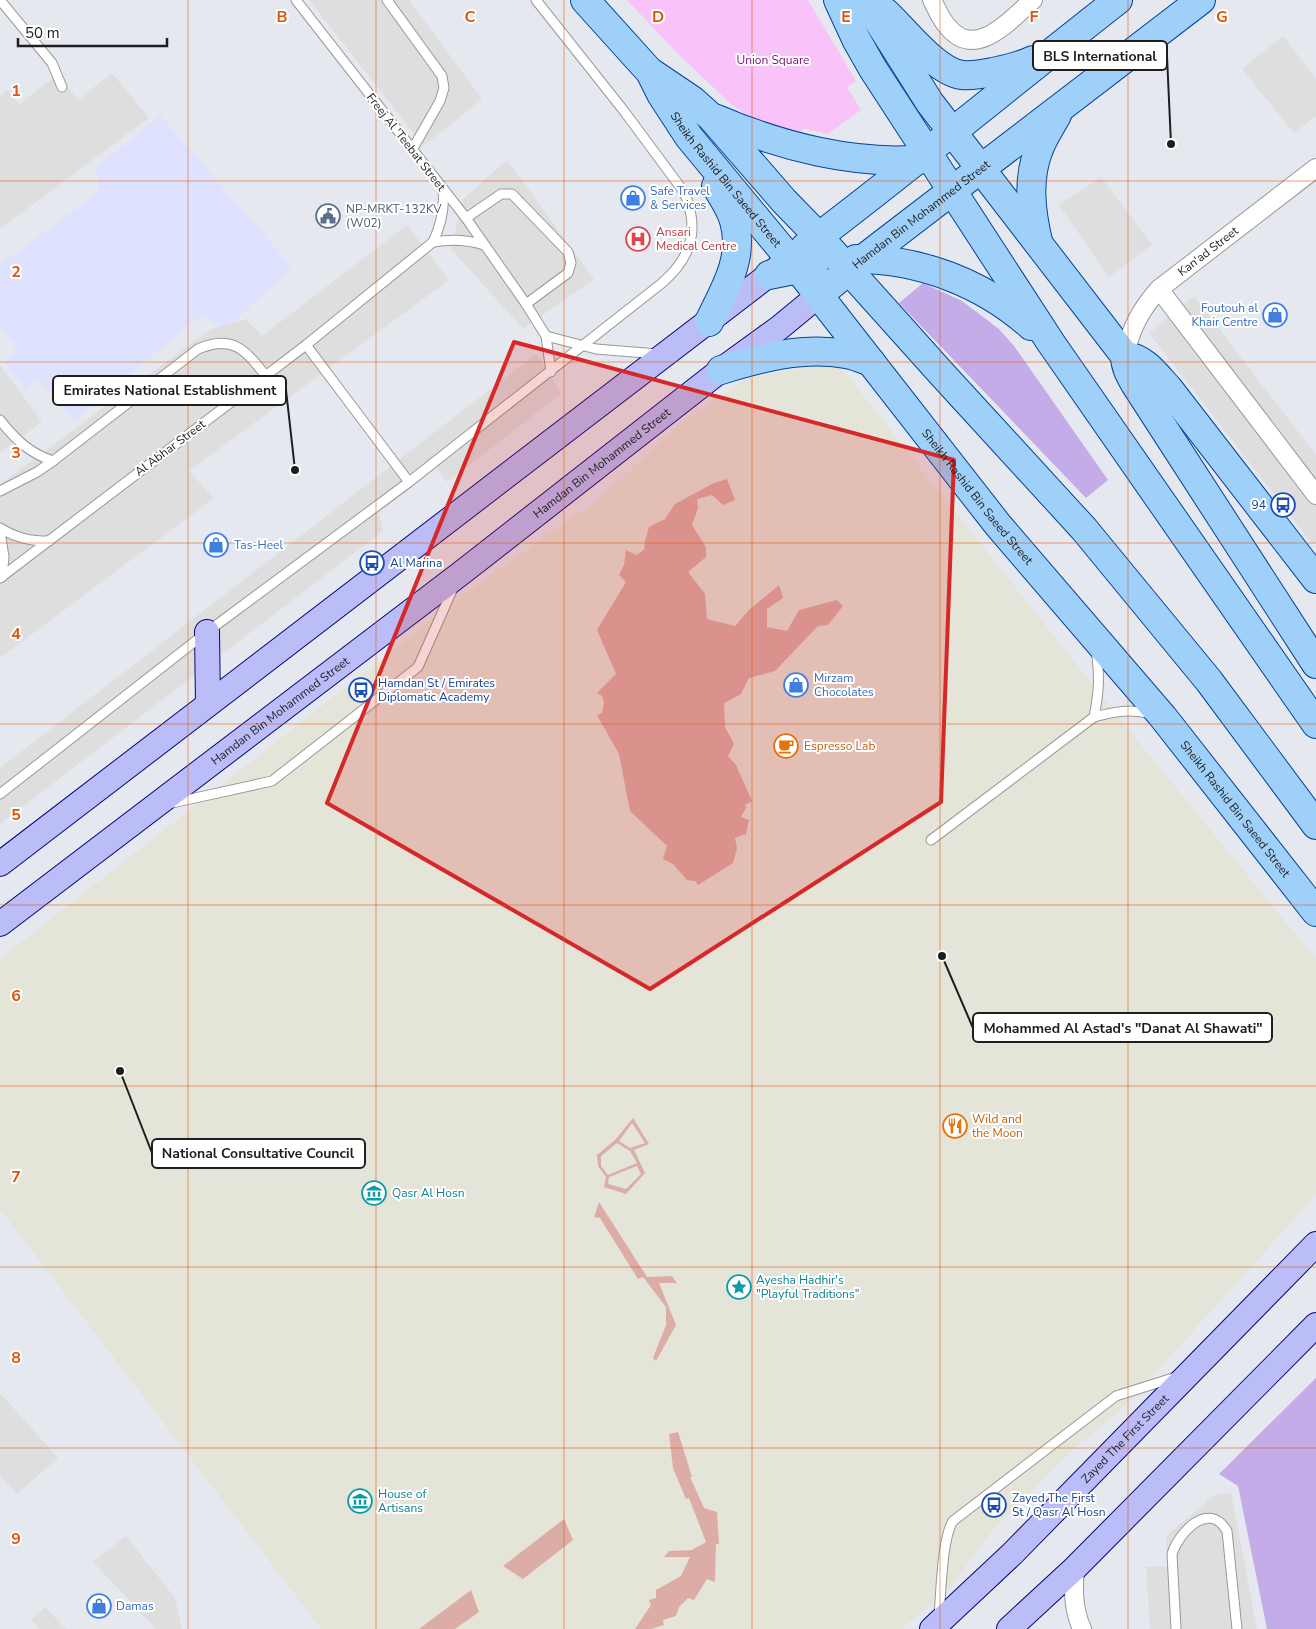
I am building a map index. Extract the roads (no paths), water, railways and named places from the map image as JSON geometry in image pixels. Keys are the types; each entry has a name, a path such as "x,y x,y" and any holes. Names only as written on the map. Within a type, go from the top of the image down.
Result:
{"main road":[{"name":"Sheikh Rashid Bin Saeed Street","path":"585,0 650,72 661,94 689,137 795,264 998,525 1164,717 1316,912"},
{"path":"838,0 864,54 926,157 952,192 1051,343 1316,724"},
{"path":"865,0 930,103 1125,356 1125,363 1135,384 1316,664"},
{"path":"872,0 932,59 960,75 982,74 1006,69 1031,61 1055,49"},
{"path":"795,264 819,237 926,157 952,132 1118,0"},
{"name":"Hamdan Bin Mohammed Street","path":"0,924 460,574 721,370 780,328 819,295 851,263 952,192 975,161 1017,141 1201,0"},
{"name":"Sheikh Rashid Bin Saeed Street","path":"650,72 672,85 711,117 793,210 819,237 851,263 941,373 1084,529 1209,681 1316,825"},
{"path":"1039,242 1033,218 1031,199 1034,165 1039,149 1062,106"},
{"path":"711,117 746,132 820,152 856,158 926,157 975,161"},
{"path":"689,137 730,210 737,234 738,252 734,267 709,322"},
{"path":"0,864 769,275 795,264 886,261 922,266 962,280 992,296 1019,314 1051,343"},
{"path":"721,370 762,359 824,351 848,354 871,362"},
{"path":"1125,356 1134,357 1142,361 1169,388 1312,568"},
{"path":"207,632 208,704"},
{"name":"Zayed The First Street","path":"935,1626 1012,1554 1316,1244"},
{"path":"1009,1629 1075,1568 1316,1325"}],"street":[{"path":"932,0 953,33 962,38 980,40 989,36 1033,0"},
{"name":"Kan'ad Street","path":"1125,356 1128,341 1136,320 1148,301 1159,289 1316,168"},
{"path":"1159,289 1316,495"},
{"path":"1075,1568 1073,1586 1075,1605 1082,1629"}],"lane":[{"path":"0,0 52,63 62,87"},
{"name":"Freej Al 'Teebat Street","path":"296,0 466,218 526,304 546,336 551,372"},
{"path":"387,0 442,76 444,88 440,101 412,150"},
{"path":"0,794 207,632 409,482 551,372 675,272 685,258 691,242 693,225 691,208 684,192 536,0"},
{"path":"433,242 443,214 443,190"},
{"path":"466,218 501,194 512,194 568,252 571,263 568,273 526,304"},
{"path":"433,242 460,240 473,241 484,245"},
{"name":"Al Abhar Street","path":"1,577 306,345 433,242"},
{"path":"546,336 583,346 620,352 666,354"},
{"path":"0,491 37,472 53,461 198,349 208,344 219,342 240,348 248,354 266,376"},
{"path":"306,345 409,482"},
{"path":"0,420 23,446 43,458 53,461"},
{"path":"0,530 28,540 49,541"},
{"path":"0,530 4,547 1,577"},
{"path":"154,807 272,781 418,667 460,574"},
{"path":"1093,636 1100,679 1099,695 1094,717"},
{"path":"931,840 1094,717 1125,710 1145,712 1164,717"},
{"path":"935,1626 947,1532 953,1521 1116,1396 1190,1372"},
{"path":"1176,1629 1171,1562 1174,1546 1183,1533 1198,1521 1204,1518 1211,1518 1223,1525 1227,1531 1237,1629"}],"place":[{"name":"BLS International","path":"1171,144"},
{"name":"Safe Travel & Services","path":"633,198"},
{"name":"NP-MRKT-132KV (W02)","path":"328,216"},
{"name":"Ansari Medical Centre","path":"638,239"},
{"name":"Foutouh al Khair Centre","path":"1275,315"},
{"name":"Emirates National Establishment","path":"295,470"},
{"name":"94","path":"1283,505"},
{"name":"Tas-Heel","path":"216,545"},
{"name":"Al Marina","path":"372,563"},
{"name":"Mirzam Chocolates","path":"796,685"},
{"name":"Hamdan St / Emirates Diplomatic Academy","path":"361,690"},
{"name":"Espresso Lab","path":"786,746"},
{"name":"Mohammed Al Astad's \"Danat Al Shawati\"","path":"942,956"},
{"name":"National Consultative Council","path":"120,1071"},
{"name":"Wild and the Moon","path":"955,1126"},
{"name":"Qasr Al Hosn","path":"374,1193"},
{"name":"Ayesha Hadhir's \"Playful Traditions\"","path":"739,1287"},
{"name":"House of Artisans","path":"360,1501"},
{"name":"Zayed The First St / Qasr Al Hosn","path":"994,1505"},
{"name":"Damas","path":"99,1606"}],"park label":[{"name":"Union Square","path":"773,60"}]}
